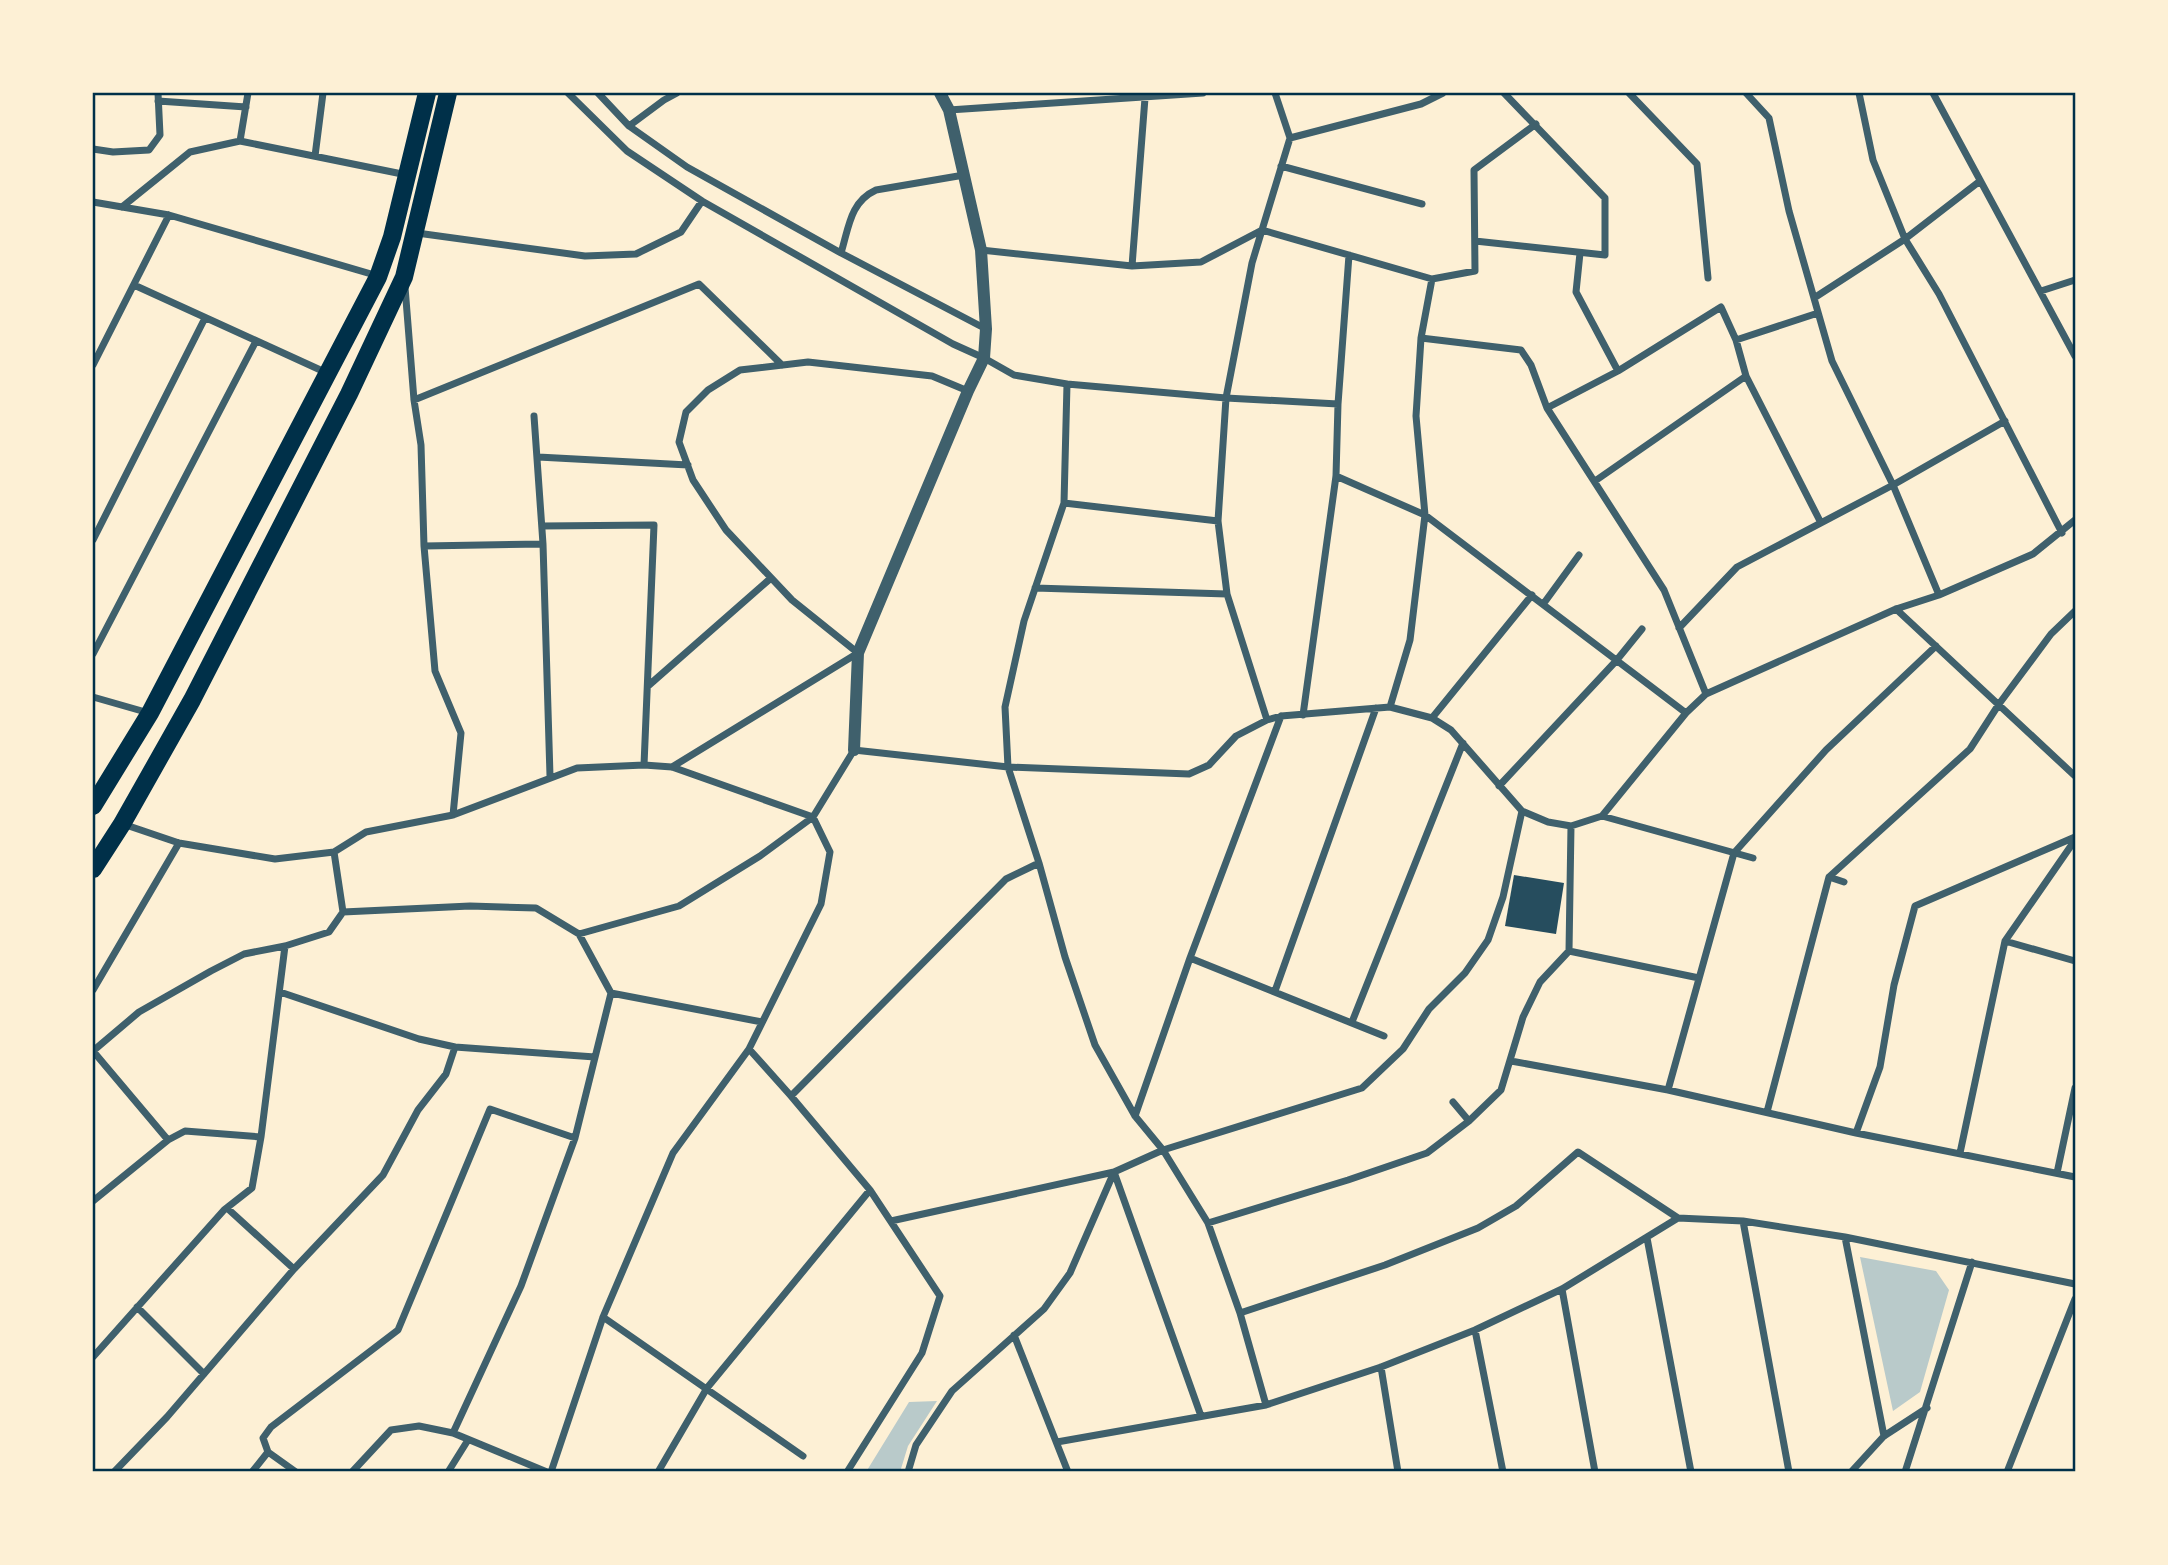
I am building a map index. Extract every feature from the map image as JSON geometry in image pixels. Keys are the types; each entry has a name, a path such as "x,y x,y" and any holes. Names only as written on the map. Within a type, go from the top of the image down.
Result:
{"main road":[{"path":"93,807 150,713 378,277 392,237 427,93"},
{"path":"93,869 122,824 192,700 330,431 404,277 448,93"}],"street":[{"path":"240,141 248,93"},
{"path":"316,156 323,93"},
{"path":"568,93 627,151 702,201 953,344 1014,375 1068,384 1226,398 1338,404"},
{"path":"598,93 629,126 687,167 841,253 986,329"},
{"path":"629,126 677,93"},
{"path":"579,934 679,906 760,856 813,817 854,750 858,653 984,358 986,329 981,250 949,110 940,93"},
{"path":"949,110 1203,93"},
{"path":"1267,720 1227,594 1218,521 1226,398 1252,263 1290,138 1275,93"},
{"path":"1290,138 1421,104 1443,93"},
{"path":"1475,241 1605,255 1605,198 1504,93"},
{"path":"1629,93 1698,164 1707,278"},
{"path":"1746,93 1769,118 1789,212 1832,361 1893,485 1938,594"},
{"path":"1859,93 1873,160 1905,239 1939,294 2062,533"},
{"path":"1933,93 2075,356"},
{"path":"93,149 113,152 149,150 160,135 158,97 246,107"},
{"path":"1132,267 1145,97"},
{"path":"981,250 1132,267 1201,262 1262,230 1432,279 1475,271 1474,170 1535,124"},
{"path":"122,207 190,152 240,141 408,175"},
{"path":"1281,166 1422,204"},
{"path":"841,253 855,206 863,196 876,190 964,175"},
{"path":"1814,298 1905,239 1980,181"},
{"path":"416,233 585,256 636,254 681,232 702,201"},
{"path":"93,202 169,215 378,277"},
{"path":"93,365 169,215"},
{"path":"1580,253 1576,292 1618,371"},
{"path":"1303,715 1336,476 1338,404 1349,255"},
{"path":"404,277 414,400 421,445 424,546 435,671 461,733 453,815"},
{"path":"1390,707 1410,640 1425,514 1416,416 1421,338 1432,279"},
{"path":"2041,291 2075,280"},
{"path":"414,400 699,284 782,365"},
{"path":"134,285 329,374"},
{"path":"1547,408 1618,371 1721,307 1736,340 1746,376 1822,523"},
{"path":"1736,340 1818,313"},
{"path":"93,540 205,318"},
{"path":"1421,338 1521,350 1531,365 1547,408 1664,590 1706,694"},
{"path":"93,654 256,341"},
{"path":"858,653 792,600 726,530 693,480 679,442 686,412 708,390 740,370 808,362 932,376 968,391"},
{"path":"1595,481 1746,376"},
{"path":"1068,384 1064,503 1024,621 1005,706 1008,767 1039,863 1065,957 1095,1045 1135,1116 1163,1150 1208,1223 1240,1313 1266,1405"},
{"path":"534,416 543,544 550,776"},
{"path":"1679,628 1737,567 1893,485 2005,421"},
{"path":"538,457 688,465"},
{"path":"1336,476 1425,514 1686,713"},
{"path":"1064,503 1218,521"},
{"path":"854,750 1008,767 1189,774 1209,765 1236,736 1267,720 1281,716 1390,707 1432,718 1451,730 1522,811 1548,822 1571,826 1602,816 1686,713 1706,694 1896,609 2034,554 2075,520"},
{"path":"542,526 654,525 644,765"},
{"path":"424,546 543,544"},
{"path":"1544,603 1579,555"},
{"path":"648,686 771,578"},
{"path":"1035,588 1227,594"},
{"path":"1432,718 1532,595"},
{"path":"1896,609 2074,771"},
{"path":"1767,1112 1829,877 1970,749 1999,704 2051,634 2075,611"},
{"path":"1499,786 1616,661 1642,629"},
{"path":"1668,1090 1734,853 1826,750 1936,646"},
{"path":"672,767 858,653"},
{"path":"93,697 150,713"},
{"path":"1275,991 1376,708"},
{"path":"1135,1116 1190,958 1281,716"},
{"path":"1352,1023 1463,743"},
{"path":"122,824 179,844 275,859 334,852 366,832 453,815 577,768 644,765 672,767 813,817 830,852 821,904 749,1049 673,1153 603,1317 549,1472 453,1433 419,1426 391,1430 352,1472"},
{"path":"891,1221 1114,1172 1163,1150 1362,1088 1403,1049 1429,1010 1465,973 1488,940 1503,897 1522,811"},
{"path":"1602,816 1753,858"},
{"path":"1208,1223 1427,1153 1469,1121 1501,1090 1523,1017 1540,982 1569,951 1571,826"},
{"path":"1960,1153 2005,941 2075,839"},
{"path":"1856,1133 1880,1067 1894,985 1914,905 2075,839"},
{"path":"93,990 179,844"},
{"path":"168,1140 93,1051 139,1013 244,954 285,946 329,932 343,912 334,852"},
{"path":"791,1096 1006,879 1039,863"},
{"path":"1829,877 1844,882"},
{"path":"343,912 470,906 536,908 579,934 611,993 575,1138 521,1286 453,1433"},
{"path":"2005,941 2075,961"},
{"path":"93,1357 227,1208 252,1188 285,946"},
{"path":"1569,951 1699,978"},
{"path":"1190,958 1384,1036"},
{"path":"280,992 419,1040 455,1047 595,1057"},
{"path":"611,993 762,1022"},
{"path":"114,1472 167,1417 294,1269 383,1175 418,1110 446,1074 455,1047"},
{"path":"749,1049 870,1190 940,1296 922,1353 847,1472"},
{"path":"1511,1061 1668,1090 1856,1133 2075,1177"},
{"path":"2057,1173 2075,1087"},
{"path":"1453,1102 1469,1121"},
{"path":"296,1472 268,1452 263,1438 271,1427 398,1330 489,1109 575,1138"},
{"path":"93,1201 168,1140 185,1131 261,1137"},
{"path":"1240,1313 1385,1265 1478,1228 1516,1206 1578,1152 1678,1218 1743,1221 1845,1237 2075,1284"},
{"path":"908,1472 916,1445 952,1391 1044,1309 1070,1273 1114,1172"},
{"path":"1114,1172 1201,1416"},
{"path":"659,1472 707,1388 870,1190"},
{"path":"227,1208 294,1269"},
{"path":"1057,1442 1266,1405 1381,1367 1475,1330 1562,1289 1678,1218"},
{"path":"1743,1221 1789,1472"},
{"path":"1845,1237 1884,1436"},
{"path":"1647,1238 1691,1472"},
{"path":"1905,1472 1972,1262"},
{"path":"1562,1289 1595,1472"},
{"path":"2007,1472 2075,1299"},
{"path":"137,1307 204,1374"},
{"path":"603,1317 803,1456"},
{"path":"1475,1330 1503,1472"},
{"path":"1014,1335 1068,1472"},
{"path":"1381,1367 1398,1472"},
{"path":"1851,1472 1884,1436 1927,1408"},
{"path":"448,1472 468,1440"},
{"path":"252,1472 268,1452"}],"shaded area":[{"path":"1860,1257 1936,1271 1949,1290 1920,1392 1893,1411"},
{"path":"937,1401 908,1446 900,1472 866,1472 909,1402"}],"building":[{"path":"1514,875 1564,883 1556,934 1505,926"}]}
